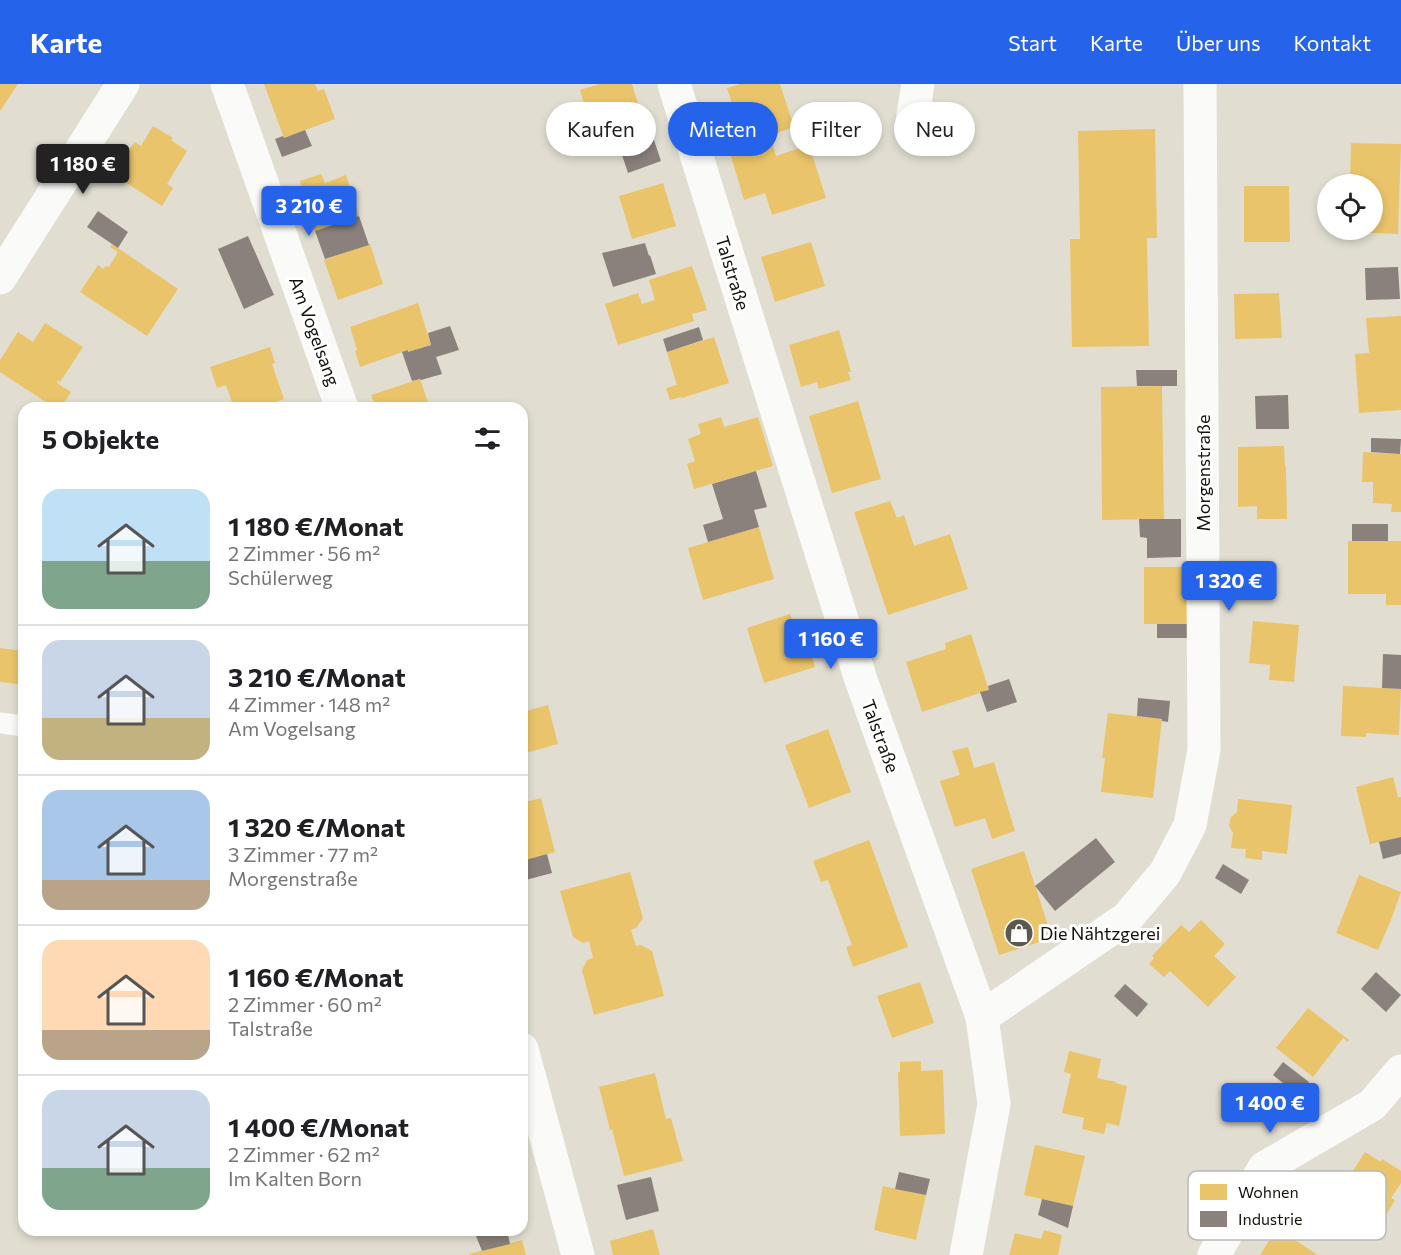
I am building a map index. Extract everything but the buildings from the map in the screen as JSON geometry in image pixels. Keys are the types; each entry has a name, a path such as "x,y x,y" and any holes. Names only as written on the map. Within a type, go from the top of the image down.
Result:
{"street":[{"path":"0,278 123,84"},
{"name":"Am Vogelsang","path":"227,84 340,402"},
{"name":"Talstraße","path":"674,84 861,680 982,1017 994,1104 966,1255"},
{"path":"915,102 918,84"},
{"name":"Morgenstraße","path":"982,1017 1127,918 1165,873 1190,825 1204,750 1200,84"},
{"path":"528,1070 578,1255"},
{"path":"1262,1171 1372,1105 1401,1071"},
{"path":"1214,1255 1223,1240"}],"lane":[{"path":"0,723 18,725"}],"place":[{"name":"Die Nähtzgerei","path":"1019,933"}]}
